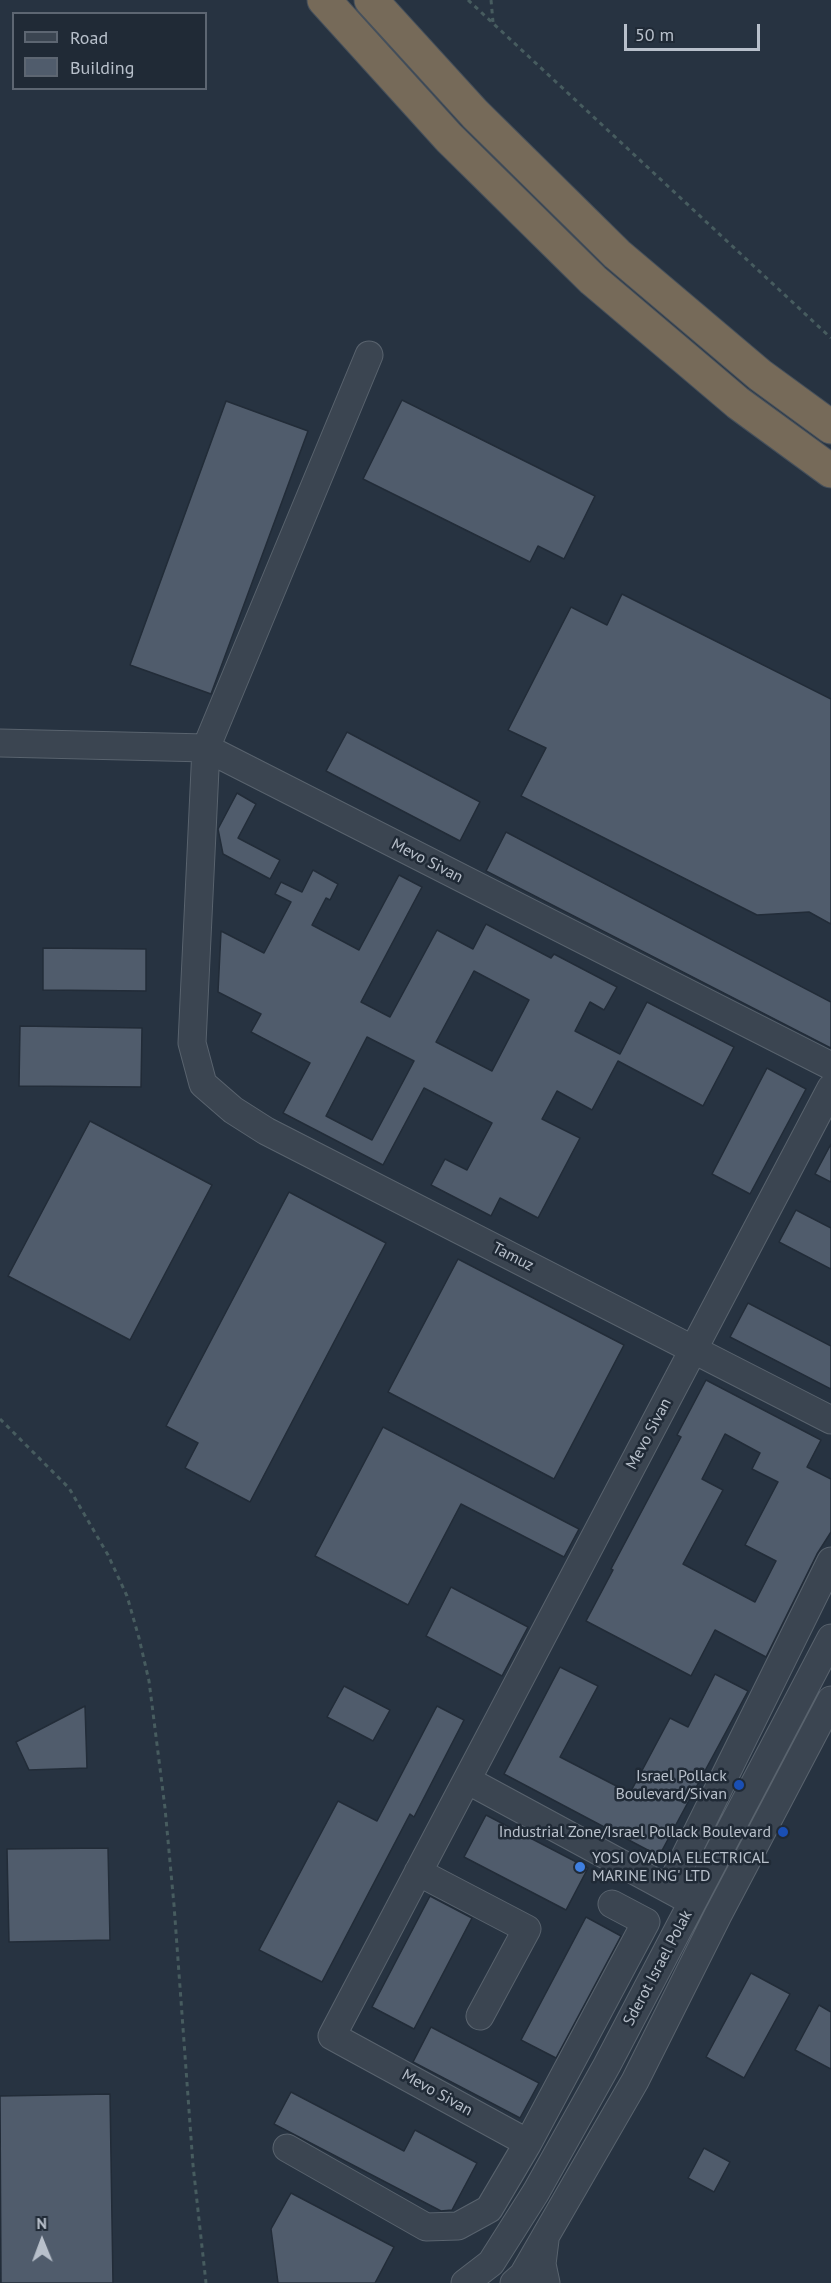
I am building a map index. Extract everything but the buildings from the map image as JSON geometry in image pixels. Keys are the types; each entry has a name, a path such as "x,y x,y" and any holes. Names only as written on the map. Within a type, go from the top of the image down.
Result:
{"highway":[{"path":"324,0 449,138 593,280 738,403 831,471"},
{"path":"371,0 475,114 617,254 760,375 831,427"}],"street":[{"path":"206,748 369,355"},
{"name":"Mevo Sivan","path":"0,743 206,748 831,1066"},
{"name":"Tamuz","path":"206,748 192,1043 203,1084 233,1110 266,1131 831,1420"},
{"name":"Mevo Sivan","path":"528,2143 332,2036 831,1088"},
{"path":"681,1896 831,1561"},
{"name":"Sderot Israel Polak","path":"517,2278 536,2192 607,2065 681,1896 831,1638"},
{"name":"Sderot Israel Polak","path":"517,2278 545,2235 635,2081 718,1915 831,1700"},
{"path":"467,1780 718,1915"},
{"path":"418,1872 527,1929 480,2016"},
{"path":"287,2148 426,2227 458,2226 489,2209 528,2143 646,1922 612,1904"},
{"name":"Sderot Israel Polak","path":"465,2283 517,2278"}],"path":[{"path":"468,0 831,338"},
{"path":"490,0 493,23"},
{"path":"0,1419 69,1488 91,1524 127,1596 144,1659 149,1681 165,1808 193,2165 206,2283"}],"place":[{"name":"Israel Pollack Boulevard/Sivan","path":"739,1785"},
{"name":"Industrial Zone/Israel Pollack Boulevard","path":"783,1832"},
{"name":"YOSI OVADIA ELECTRICAL MARINE ING' LTD","path":"580,1867"}]}
